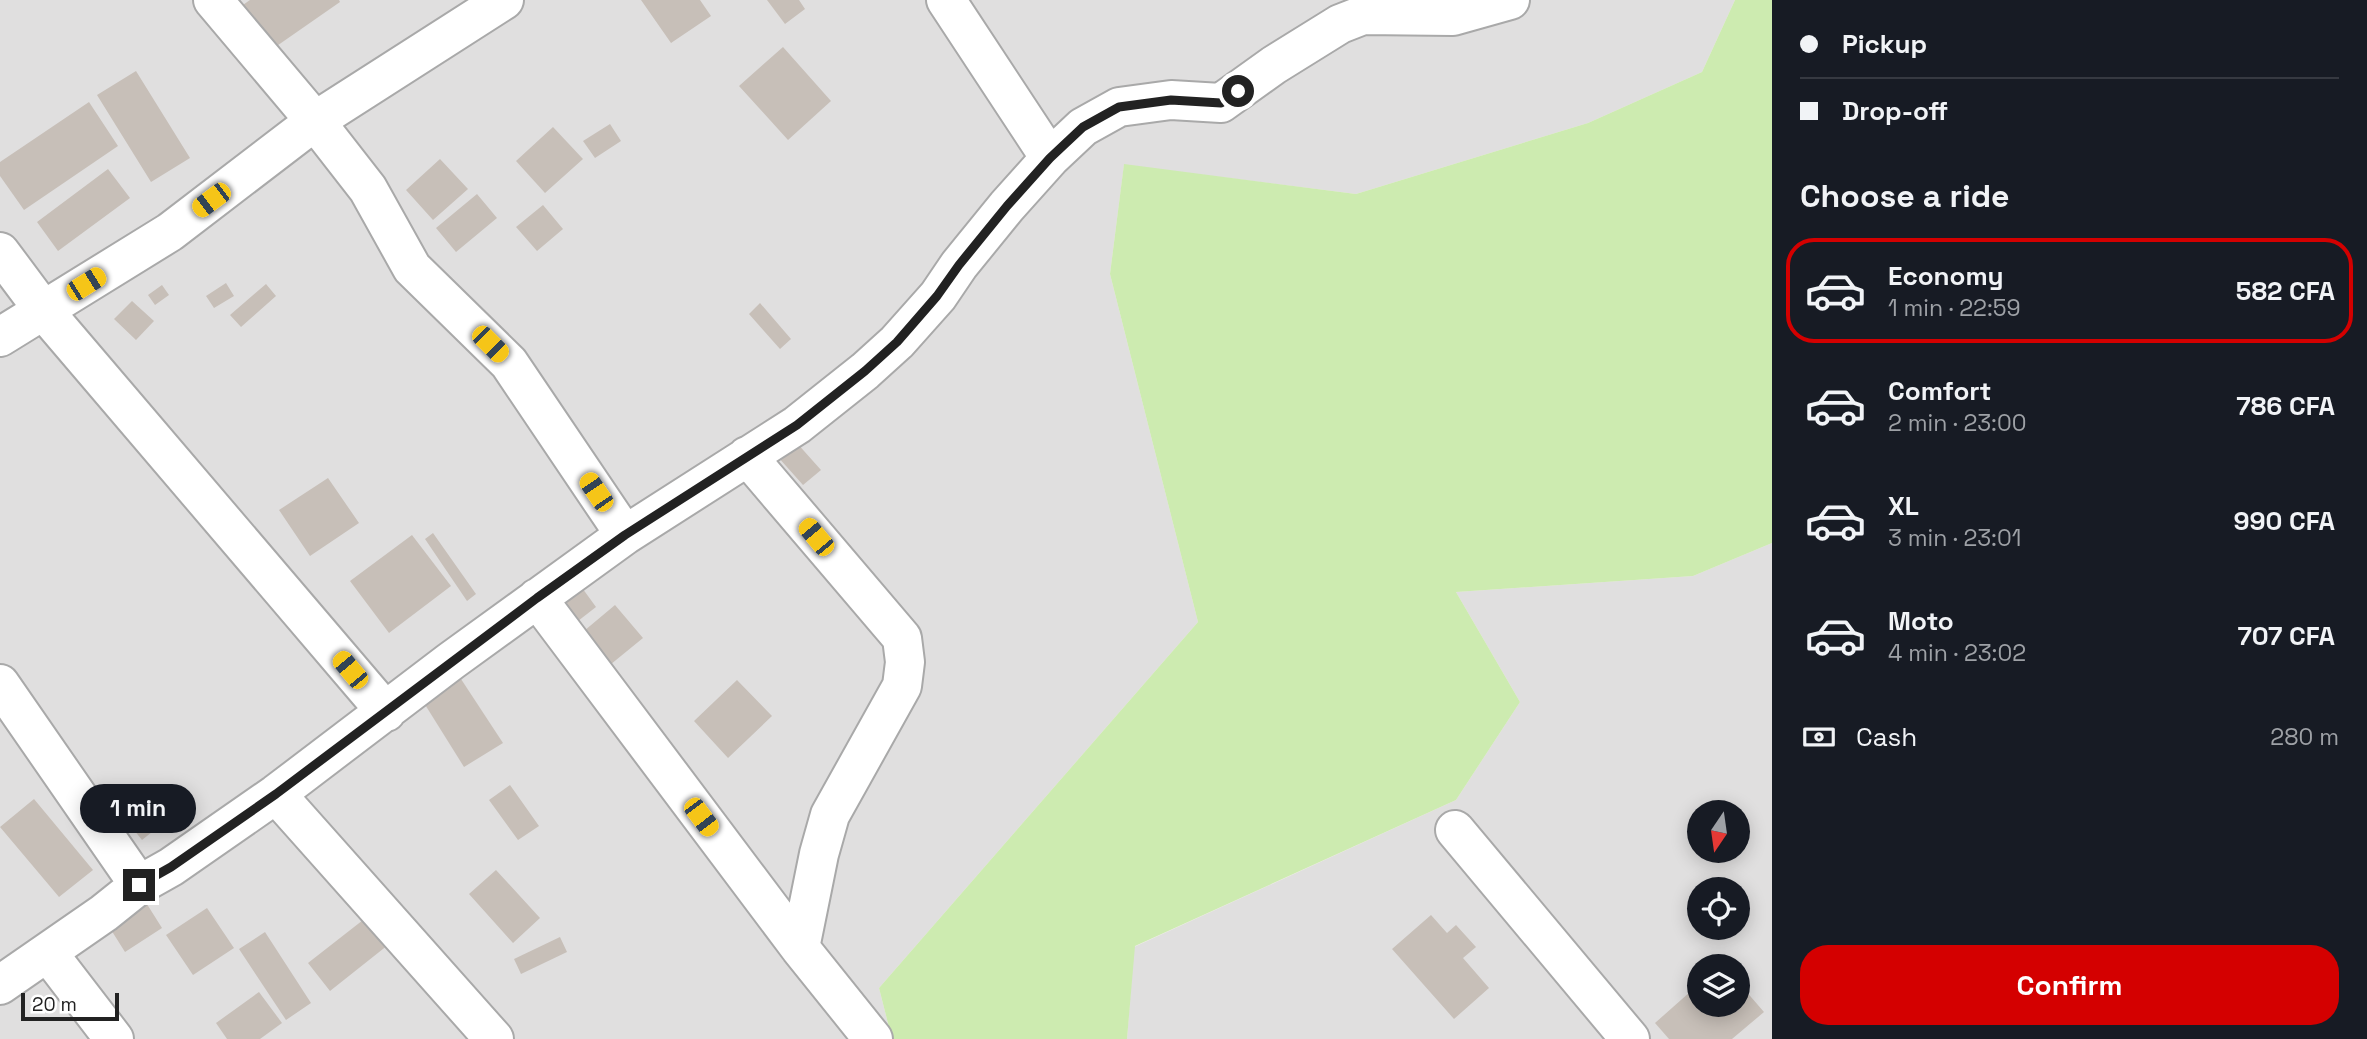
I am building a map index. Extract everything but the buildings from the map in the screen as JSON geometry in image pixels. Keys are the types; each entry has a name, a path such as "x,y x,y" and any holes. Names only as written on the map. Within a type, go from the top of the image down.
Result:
{"street":[{"path":"213,0 315,121 368,189 412,268 509,363 625,535"},
{"path":"0,337 170,232 315,121 504,0"},
{"path":"946,0 1050,158"},
{"path":"0,985 104,913 139,885 171,867 276,794 625,535 797,425 897,342 937,296 1007,206 1050,158 1083,127 1119,107 1171,100 1221,103 1274,65 1330,12 1453,16 1510,0"},
{"path":"0,252 44,311 386,712"},
{"path":"747,456 902,639 905,662 902,686 830,815 819,854 800,948"},
{"path":"537,598 800,948 873,1039"},
{"path":"0,684 139,885"},
{"path":"276,794 494,1039"},
{"path":"1455,830 1630,1039"},
{"path":"48,953 114,1039"}],"shaded area":[{"path":"0,0 1735,0 1702,72 1588,123 1356,194 1124,165 1110,274 1198,622 879,988 892,1039 0,1039"},
{"path":"1772,543 1772,1039 1127,1039 1134,947 1456,800 1520,702 1456,592 1693,576"}],"green space":[{"path":"1735,0 1772,0 1772,543 1693,576 1456,592 1520,702 1456,800 1135,946 1127,1039 892,1039 879,988 1198,622 1110,274 1124,164 1356,194 1588,123 1702,72"}],"route":[{"path":"139,885 171,867 276,794 537,598 625,535 797,425 865,371 897,342 937,296 1007,206 1050,158 1083,127 1119,107 1171,100 1221,103 1238,91"}]}
